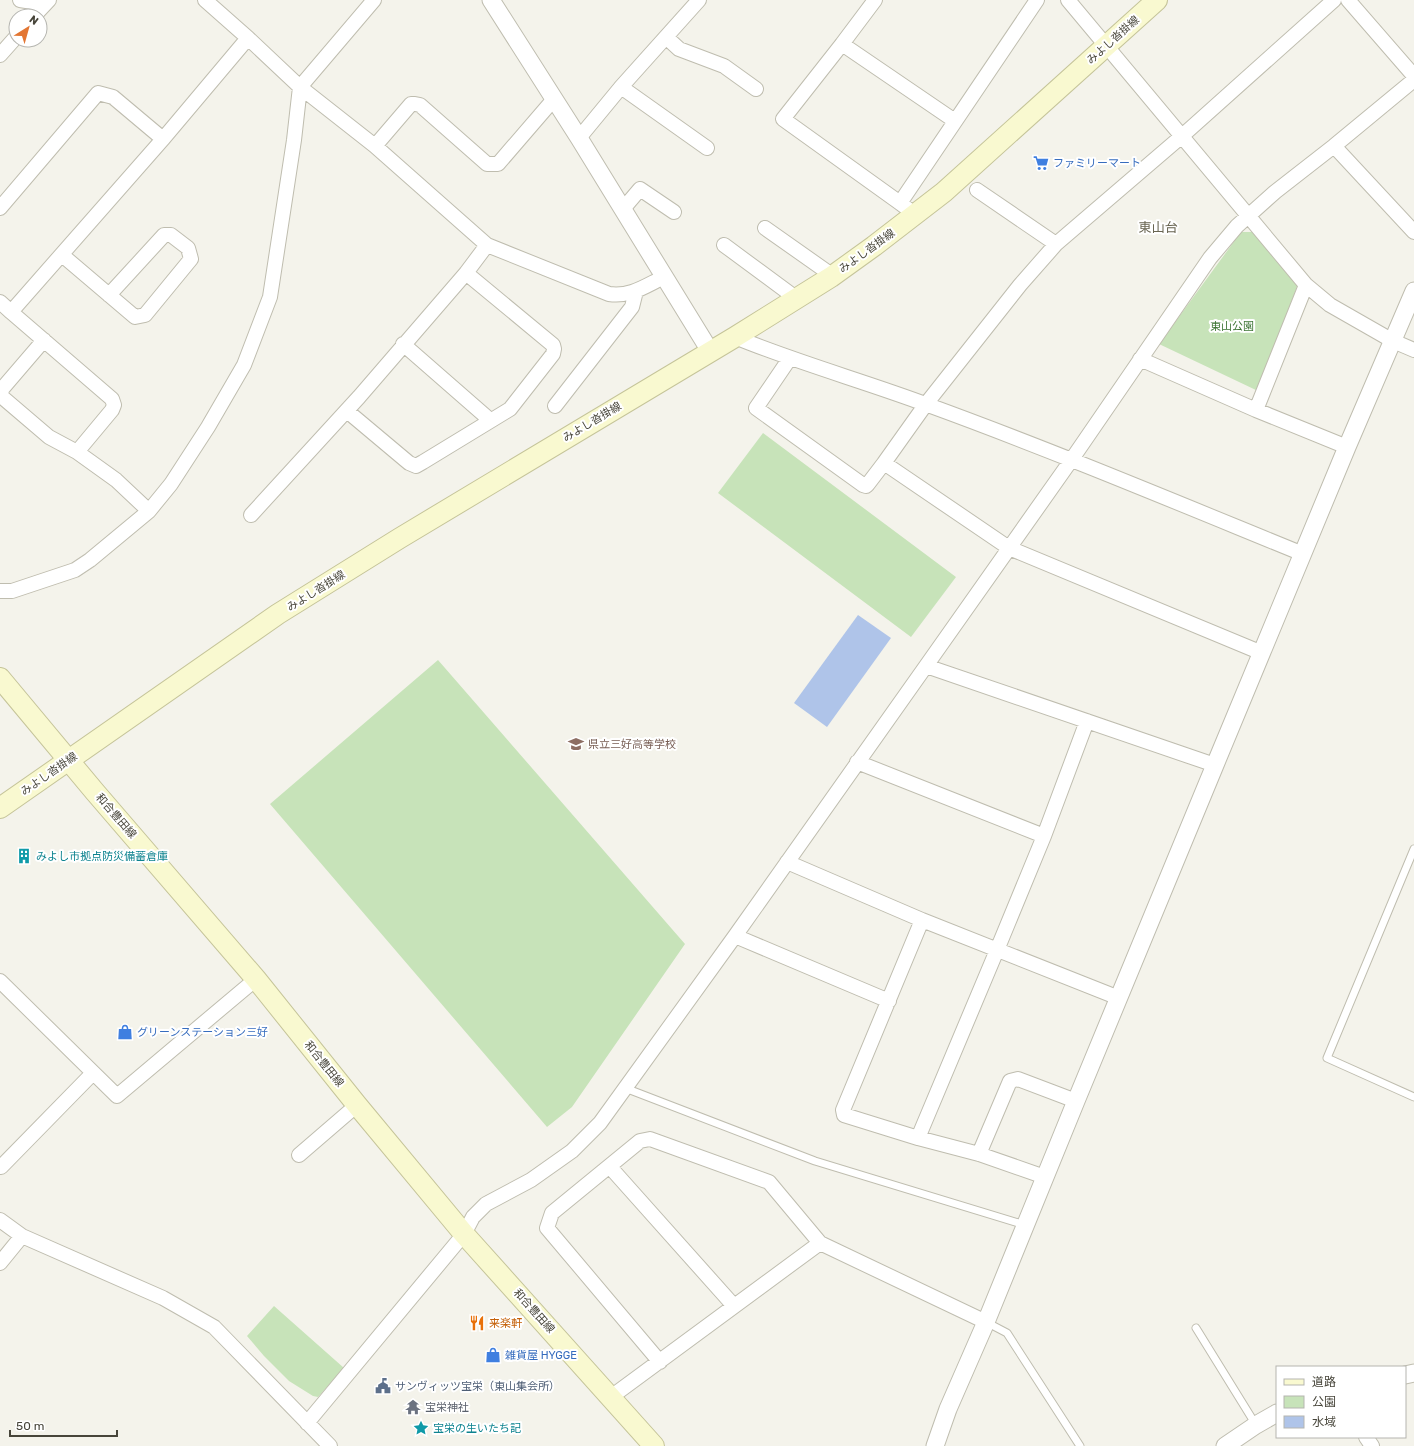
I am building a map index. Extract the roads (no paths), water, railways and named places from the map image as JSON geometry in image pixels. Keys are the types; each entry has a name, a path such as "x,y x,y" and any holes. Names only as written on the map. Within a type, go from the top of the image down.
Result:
{"main road":[{"name":"みよし沓掛線","path":"0,808 278,614 400,538 735,337 831,277 907,210 1001,142 1157,0"},
{"name":"和合豊田線","path":"0,678 256,979 357,1105 464,1234 654,1446"}],"street":[{"path":"20,0 47,2"},
{"path":"205,0 300,87 375,146 487,245 610,294 620,296 636,291 664,277"},
{"path":"0,591 12,591 75,570 90,560 149,511 176,477 208,427 244,365 270,297 294,140 300,87 374,0"},
{"path":"491,0 579,138 710,351"},
{"path":"579,138 621,86 699,0"},
{"path":"875,0 783,119 907,210 955,121 1037,0"},
{"path":"1068,0 1306,285 1330,305 1393,341 1414,350"},
{"path":"790,358 756,408 866,486 926,404 1020,285 1056,244 1182,136 1334,0"},
{"path":"1348,0 1414,76"},
{"path":"666,37 679,49 724,66 756,89"},
{"path":"11,312 163,139 248,38"},
{"path":"842,44 955,121"},
{"path":"0,55 8,46"},
{"path":"307,1423 464,1234 473,1217 486,1204 531,1180 572,1151 600,1123 735,936 1072,459 1210,258 1232,232 1275,192 1414,80"},
{"path":"621,86 707,148"},
{"path":"0,208 98,93 113,97 163,139"},
{"path":"375,146 411,104 415,104 420,105 487,164 498,164 554,99"},
{"path":"1334,146 1414,232"},
{"path":"623,209 640,189 674,212"},
{"path":"977,190 1056,244"},
{"path":"765,228 826,271 831,277"},
{"path":"62,255 109,295 135,317 145,315 191,259 188,248 171,235 164,235 109,295"},
{"path":"251,515 347,411 403,344 466,273 487,245"},
{"path":"724,245 789,293 793,301"},
{"path":"347,411 409,463 416,466 510,408 553,354 553,345 466,273"},
{"path":"1256,410 1306,285"},
{"path":"555,406 632,307 636,291"},
{"path":"935,1446 948,1409 986,1322 1215,765 1347,447 1414,291"},
{"path":"0,302 112,399 114,405 112,410 77,452"},
{"path":"735,337 790,358 926,404 1072,459 1303,554"},
{"path":"44,340 2,389 1,396 49,437 77,452 116,480 149,511"},
{"path":"403,344 490,420"},
{"path":"1140,359 1256,410 1347,447"},
{"path":"884,463 1009,548 1262,653"},
{"path":"926,666 1215,765"},
{"path":"918,1138 998,950 1044,836 1087,721"},
{"path":"857,762 1044,836"},
{"path":"787,862 922,920 1119,998"},
{"path":"922,920 843,1110 844,1115 918,1138 979,1154 1045,1177"},
{"path":"735,936 889,1001"},
{"path":"0,981 117,1096 256,979"},
{"path":"1,1167 93,1073"},
{"path":"979,1154 1010,1081 1018,1078 1076,1101"},
{"path":"299,1155 357,1105"},
{"path":"660,1362 547,1228 552,1213 640,1141 650,1139 769,1182 820,1243 986,1322"},
{"path":"610,1167 734,1306"},
{"path":"0,1220 22,1236 163,1298 214,1327 329,1445"},
{"path":"0,1263 22,1236"},
{"path":"611,1397 820,1243"},
{"path":"1225,1446 1276,1414"}],"lane":[{"path":"1414,849 1327,1058 1414,1097"},
{"path":"625,1088 815,1161 1025,1225"},
{"path":"986,1322 1007,1333 1080,1446"},
{"path":"1196,1328 1256,1425"}],"water":[{"path":"858,615 891,638 827,727 794,703"}],"place":[{"name":"ファミリーマート","path":"1041,163"},
{"name":"県立三好高等学校","path":"576,744"},
{"name":"みよし市拠点防災備蓄倉庫","path":"24,856"},
{"name":"グリーンステーション三好","path":"125,1032"},
{"name":"来楽軒","path":"477,1323"},
{"name":"雑貨屋 HYGGE","path":"493,1355"},
{"name":"サンヴィッツ宝栄（東山集会所）","path":"383,1386"},
{"name":"宝栄神社","path":"413,1407"},
{"name":"宝栄の生いたち記","path":"421,1428"}],"district":[{"name":"東山台","path":"1158,227"}],"park label":[{"name":"東山公園","path":"1232,326"}]}
